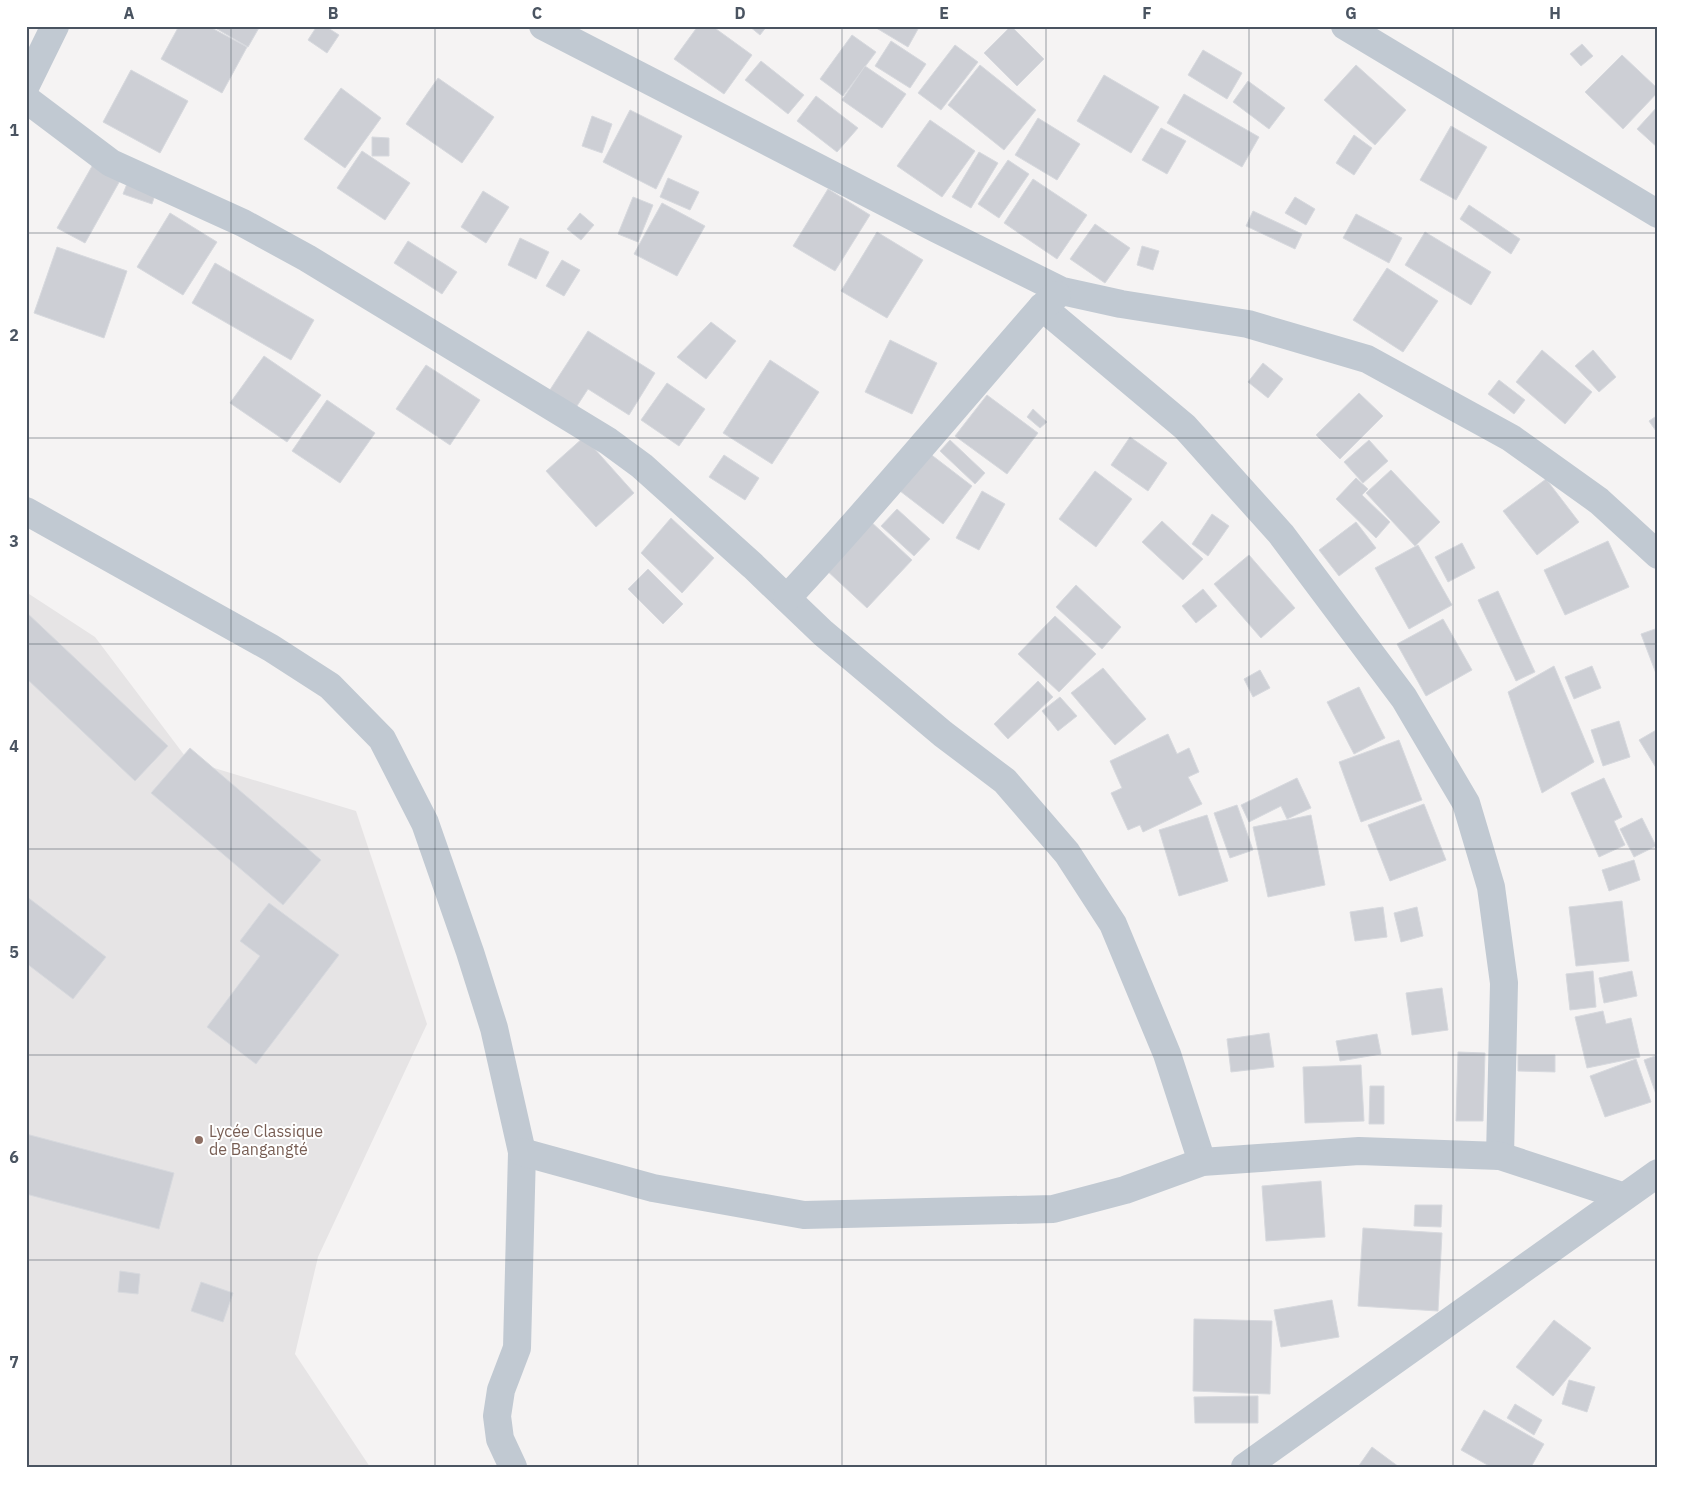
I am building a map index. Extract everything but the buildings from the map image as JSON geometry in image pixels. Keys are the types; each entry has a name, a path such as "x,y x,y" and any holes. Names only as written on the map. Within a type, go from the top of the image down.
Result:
{"street":[{"path":"26,85 55,26"},
{"path":"543,26 937,230 1052,299 1185,427 1281,534 1404,698 1466,803 1491,887 1504,983 1500,1156"},
{"path":"1345,26 1658,214"},
{"path":"26,99 111,164 227,215 283,245 608,441 642,466 753,566 830,639 943,734 1005,781 1067,853 1113,924 1167,1054 1202,1162"},
{"path":"1052,299 1121,304 1248,324 1367,359 1511,438 1599,501 1658,555"},
{"path":"787,598 865,514 962,398 1052,299"},
{"path":"26,511 270,648 322,681 382,739 425,823 494,1028 522,1152 517,1348 501,1390 497,1416 500,1439 513,1467"},
{"path":"522,1152 653,1188 804,1215 1053,1209 1125,1190 1202,1162 1359,1151 1500,1156 1622,1196"},
{"path":"1245,1467 1622,1196 1658,1173"}],"shaded area":[{"name":"Lycée Classique de Bangangté","path":"26,592 95,637 188,760 356,811 427,1024 318,1257 295,1354 370,1467 26,1467"}],"place":[{"name":"Lycée Classique de Bangangté","path":"199,1140"}]}
